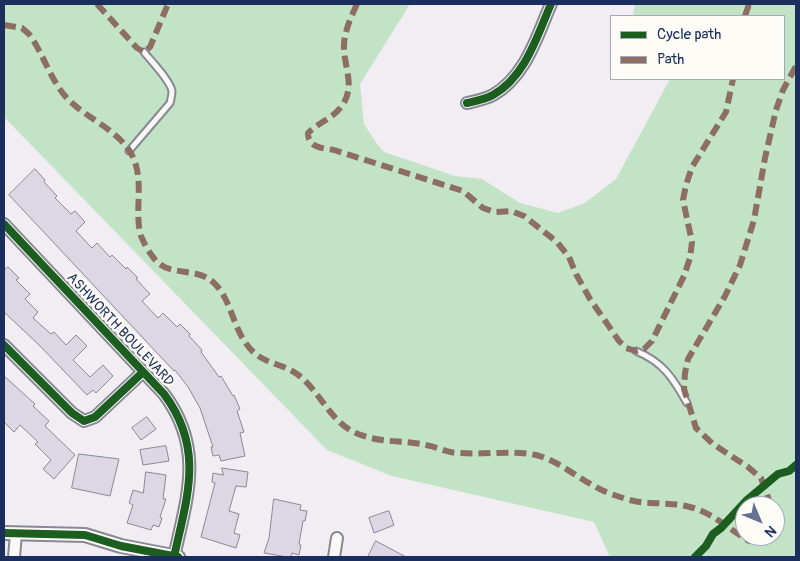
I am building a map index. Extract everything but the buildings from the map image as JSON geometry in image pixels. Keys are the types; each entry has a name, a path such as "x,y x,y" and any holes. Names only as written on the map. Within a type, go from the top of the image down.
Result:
{"street":[{"path":"468,103 495,94 519,70 529,55 551,4"},
{"name":"ASHWORTH BOULEVARD","path":"4,224 143,372 172,406 182,424 189,454 189,484 176,557"},
{"path":"4,344 72,413 84,421 95,417 143,372"},
{"path":"14,557 10,534 85,535 121,546 176,557"},
{"path":"334,557 336,538"}],"lane":[{"path":"129,151 170,103 172,95 167,82 144,52"},
{"path":"636,351 648,355 662,367 674,381 688,403"}],"green space":[{"path":"4,4 410,4 360,84 364,124 377,144 384,152 455,176 482,179 520,203 558,213 585,203 616,179 669,80 785,80 785,15 633,15 635,4 796,4 796,557 610,557 594,522 392,476 327,450 4,117"}],"marked path":[{"path":"97,4 137,48 144,52 150,47 168,4"},
{"path":"357,4 344,44 349,84 346,99 334,114 308,133 310,142 321,148 334,150 463,191 483,208 495,212 511,211 524,216 557,242 569,257 590,299 619,341 626,348 636,351 644,349 652,341 684,276 690,258 692,242 683,200 686,185 692,167 726,112 733,80"},
{"path":"745,15 749,4"},
{"path":"4,25 22,28 29,34 55,82 66,97 107,128 129,150 134,160 139,182 138,215 141,236 153,257 166,268 198,274 213,282 223,295 241,335 251,349 263,359 290,370 306,381 343,425 364,436 387,441 418,443 454,453 517,453 536,455 552,461 609,493 640,502 690,507 714,517 735,531"},
{"path":"768,496 761,478 713,444 696,428 684,389 685,373 688,359 725,296 740,265 754,220 776,110 783,90 796,66"}],"cycle path":[{"path":"467,103 493,95 514,77 529,54 551,4"},
{"path":"4,224 164,394 177,414 185,434 189,454 189,474 184,514 174,557"},
{"path":"4,345 72,413 84,421 95,417 143,372"},
{"path":"695,557 706,546 713,534 747,500 778,474 789,471 796,465"},
{"path":"4,533 85,535 121,546 178,557"}]}
